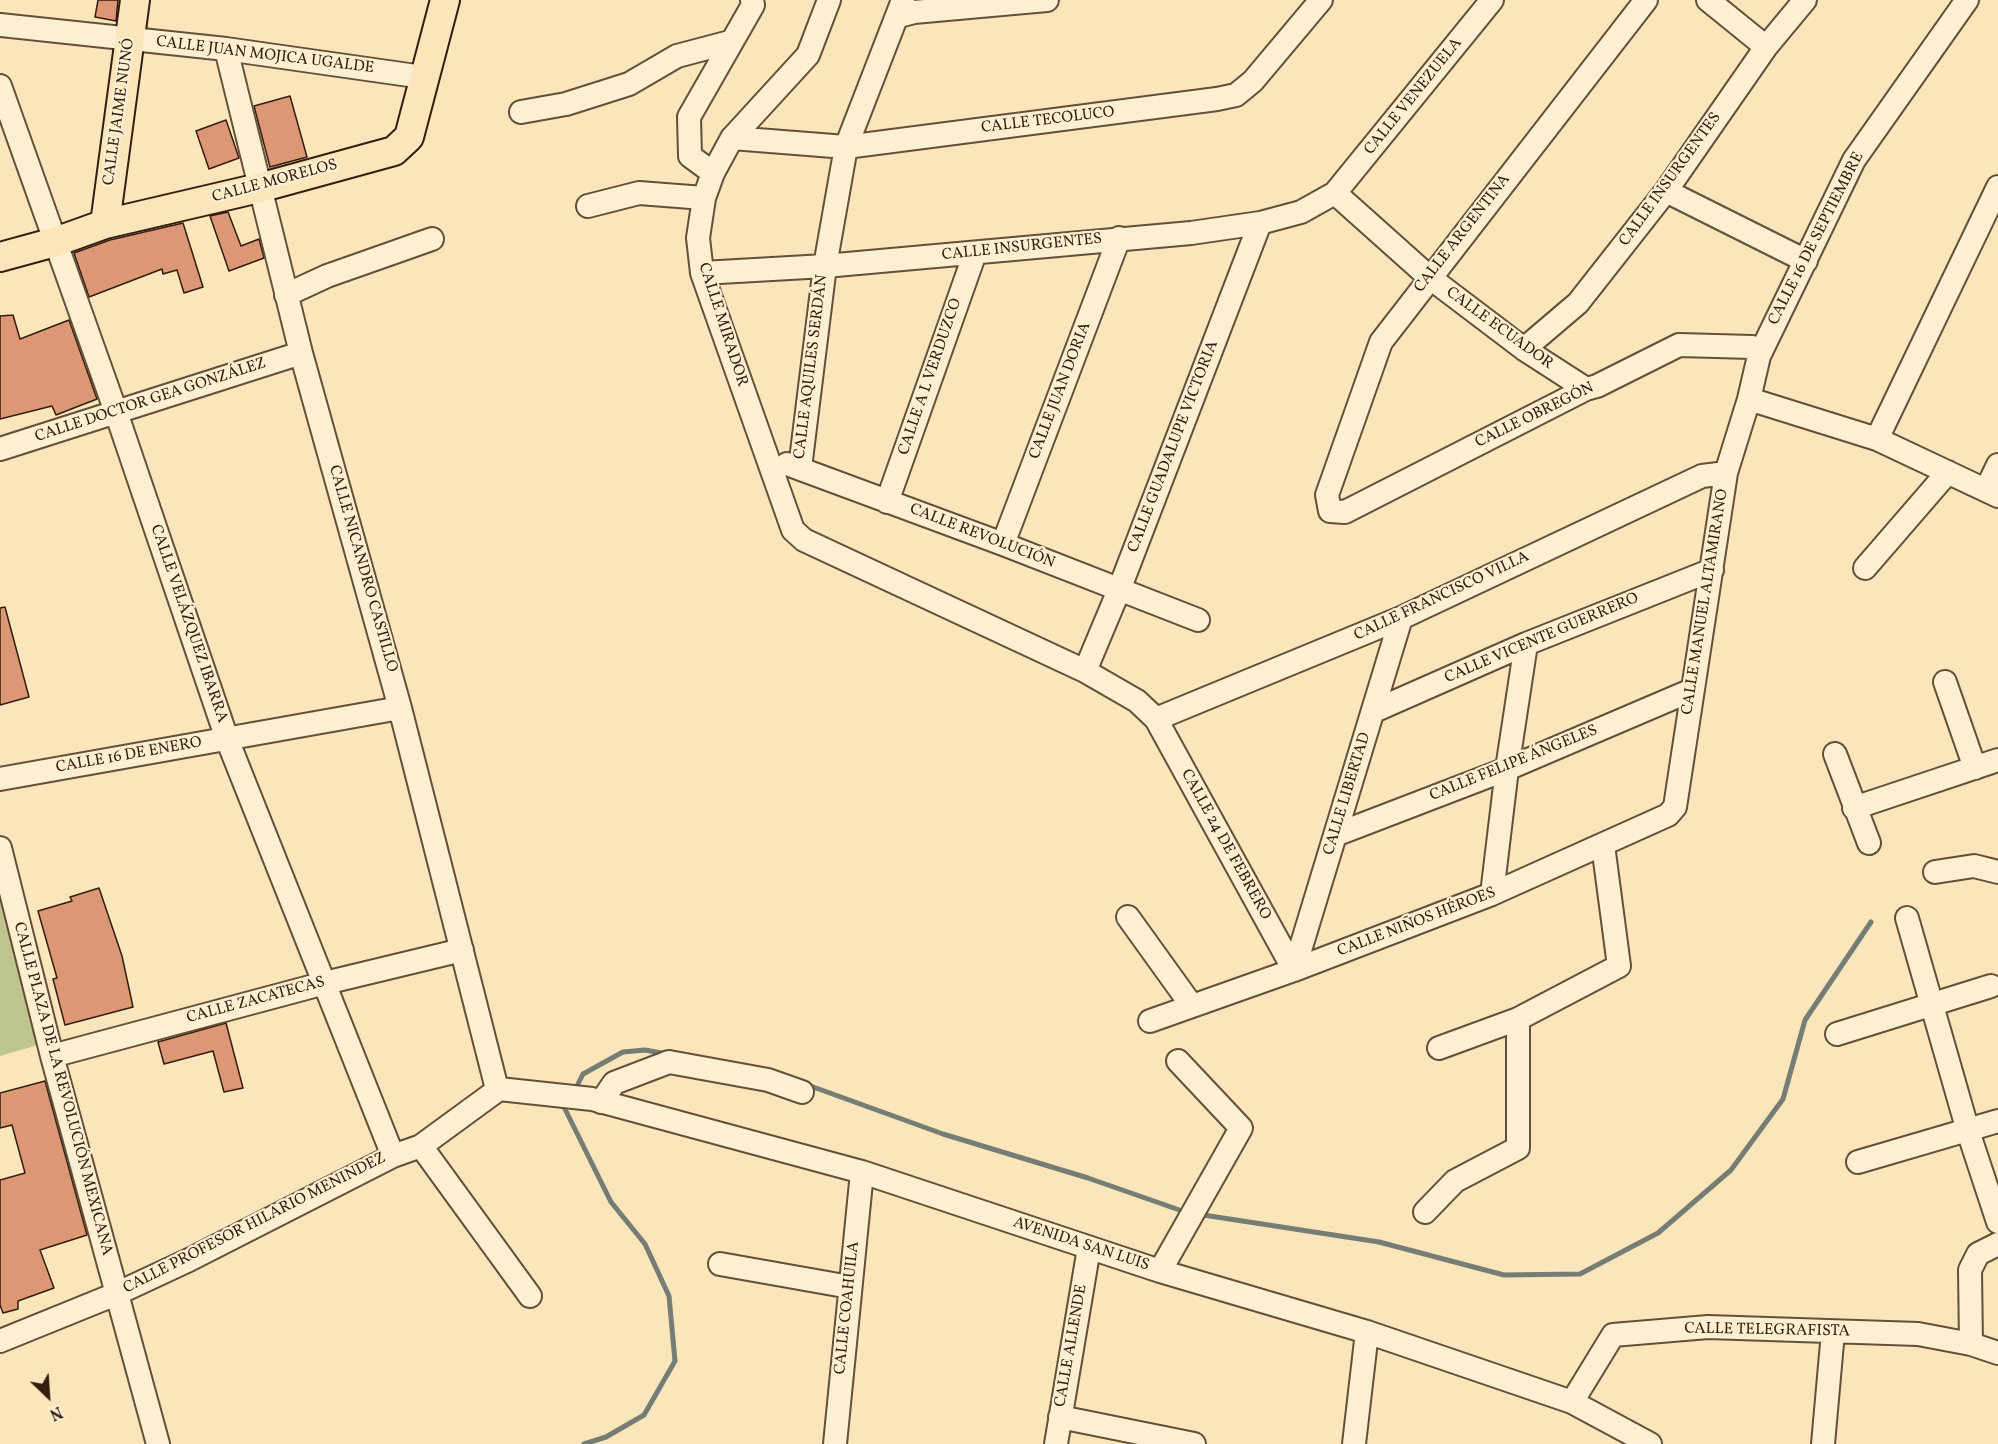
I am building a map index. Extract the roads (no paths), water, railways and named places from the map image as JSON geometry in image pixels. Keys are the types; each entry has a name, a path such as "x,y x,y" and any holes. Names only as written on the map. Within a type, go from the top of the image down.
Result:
{"main road":[{"name":"CALLE JAIME NUNÓ","path":"105,224 135,0"},
{"name":"CALLE MORELOS","path":"0,257 55,242 105,224 259,188 394,151 409,137 445,0"}],"street":[{"path":"714,173 690,156 689,117 753,5 752,0"},
{"name":"CALLE MIRADOR","path":"798,536 766,457 702,273 698,238 704,198 732,138 742,124 808,55 829,0"},
{"path":"901,8 914,12 1047,0"},
{"name":"CALLE TECOLUCO","path":"732,138 846,147 1236,95 1253,81 1321,0"},
{"name":"CALLE VENEZUELA","path":"1335,193 1492,0"},
{"name":"CALLE ARGENTINA","path":"1327,495 1381,342 1429,277 1646,0"},
{"path":"1708,0 1766,47"},
{"name":"CALLE INSURGENTES","path":"1524,348 1578,303 1666,191 1766,47 1805,0"},
{"name":"CALLE 16 DE SEPTIEMBRE","path":"1749,399 1759,356 1854,160 1967,0"},
{"name":"CALLE AQUILES SERDÁN","path":"800,468 825,267 846,147 901,8"},
{"name":"CALLE JUAN MOJICA UGALDE","path":"0,25 226,49 423,77"},
{"path":"521,112 566,104 629,84 677,56 730,42"},
{"name":"CALLE NICANDRO CASTILLO","path":"226,49 301,353 400,708 498,1089"},
{"name":"CALLE VELÁZQUEZ IBARRA","path":"0,86 116,412 227,739 393,1155"},
{"path":"1877,439 1998,188"},
{"path":"1666,191 1806,261"},
{"path":"588,206 639,193 704,198"},
{"name":"CALLE INSURGENTES","path":"702,273 825,267 1191,233 1260,223 1301,212 1335,193"},
{"name":"CALLE ECUADOR","path":"1335,193 1429,277 1524,348 1586,389"},
{"name":"CALLE GUADALUPE VICTORIA","path":"1085,671 1119,590 1260,223"},
{"name":"CALLE JUAN DORIA","path":"1003,544 1119,238"},
{"path":"286,295 327,276 432,239"},
{"name":"CALLE A L VERDUZCO","path":"887,502 975,253"},
{"name":"CALLE OBREGÓN","path":"1327,495 1330,511 1345,512 1586,389 1597,386 1679,345 1752,347 1759,356"},
{"name":"CALLE DOCTOR GEA GONZÁLEZ","path":"0,449 301,353"},
{"path":"1749,399 1877,439 1992,493 1998,465"},
{"name":"CALLE MANUEL ALTAMIRANO","path":"1675,807 1726,472 1749,399"},
{"name":"CALLE REVOLUCIÓN","path":"766,457 1003,544 1198,620"},
{"name":"CALLE FRANCISCO VILLA","path":"1156,719 1401,618 1702,476 1726,472"},
{"path":"1865,568 1948,472"},
{"name":"CALLE 24 DE FEBRERO","path":"798,536 1085,671 1137,701 1156,719 1294,970"},
{"name":"CALLE VICENTE GUERRERO","path":"1374,711 1526,644 1712,570"},
{"name":"CALLE LIBERTAD","path":"1294,970 1401,618"},
{"path":"1492,894 1507,769 1526,644"},
{"path":"1946,682 1975,768"},
{"name":"CALLE FELIPE ÁNGELES","path":"1335,835 1507,769 1692,690"},
{"name":"CALLE 16 DE ENERO","path":"0,779 400,708"},
{"path":"1835,754 1869,843"},
{"path":"1854,808 1998,759"},
{"name":"CALLE NIÑOS HÉROES","path":"1150,1021 1294,970 1492,894 1668,815 1675,807"},
{"path":"1439,1048 1518,1019 1619,966 1604,845"},
{"name":"CALLE PLAZA DE LA REVOLUCIÓN MEXICANA","path":"0,848 52,1056 158,1444"},
{"path":"1935,872 1974,866 1998,872"},
{"path":"1128,917 1192,1006"},
{"path":"1907,918 1968,1131 1998,1222"},
{"name":"CALLE ZACATECAS","path":"52,1056 325,983 462,950"},
{"path":"1837,1035 1931,1003 1991,986"},
{"path":"1425,1212 1455,1180 1518,1148 1518,1019"},
{"path":"1160,1271 1240,1128 1178,1061"},
{"path":"597,1100 614,1083 669,1062 768,1080 802,1092"},
{"name":"AVENIDA SAN LUIS","path":"498,1089 597,1100 862,1172 1160,1271 1367,1332 1572,1402 1641,1442"},
{"name":"CALLE PROFESOR HILARIO MENINDEZ","path":"1,1340 116,1294 189,1260 393,1155 421,1146 498,1089"},
{"path":"1858,1162 1998,1121"},
{"path":"421,1146 530,1296"},
{"name":"CALLE COAHUILA","path":"834,1444 862,1172"},
{"path":"1971,1344 1970,1270 1978,1254 1998,1244"},
{"name":"CALLE ALLENDE","path":"1056,1444 1089,1248"},
{"path":"720,1264 850,1287"},
{"name":"CALLE TELEGRAFISTA","path":"1572,1402 1613,1335 1708,1327 1918,1334 1971,1344 1998,1353"},
{"path":"1354,1444 1367,1332"},
{"path":"1823,1444 1833,1332"},
{"path":"1060,1418 1194,1444"}],"waterway":[{"path":"1197,1214 1379,1242 1504,1275 1580,1274 1658,1233 1731,1170 1783,1099 1805,1020 1871,922"},
{"path":"575,1090 583,1074 623,1052 645,1050 667,1054"},
{"path":"805,1084 943,1134 1088,1178 1188,1213"},
{"path":"569,1101 565,1109 611,1202 645,1244 669,1296 675,1361 644,1415 606,1437 584,1444"}]}
